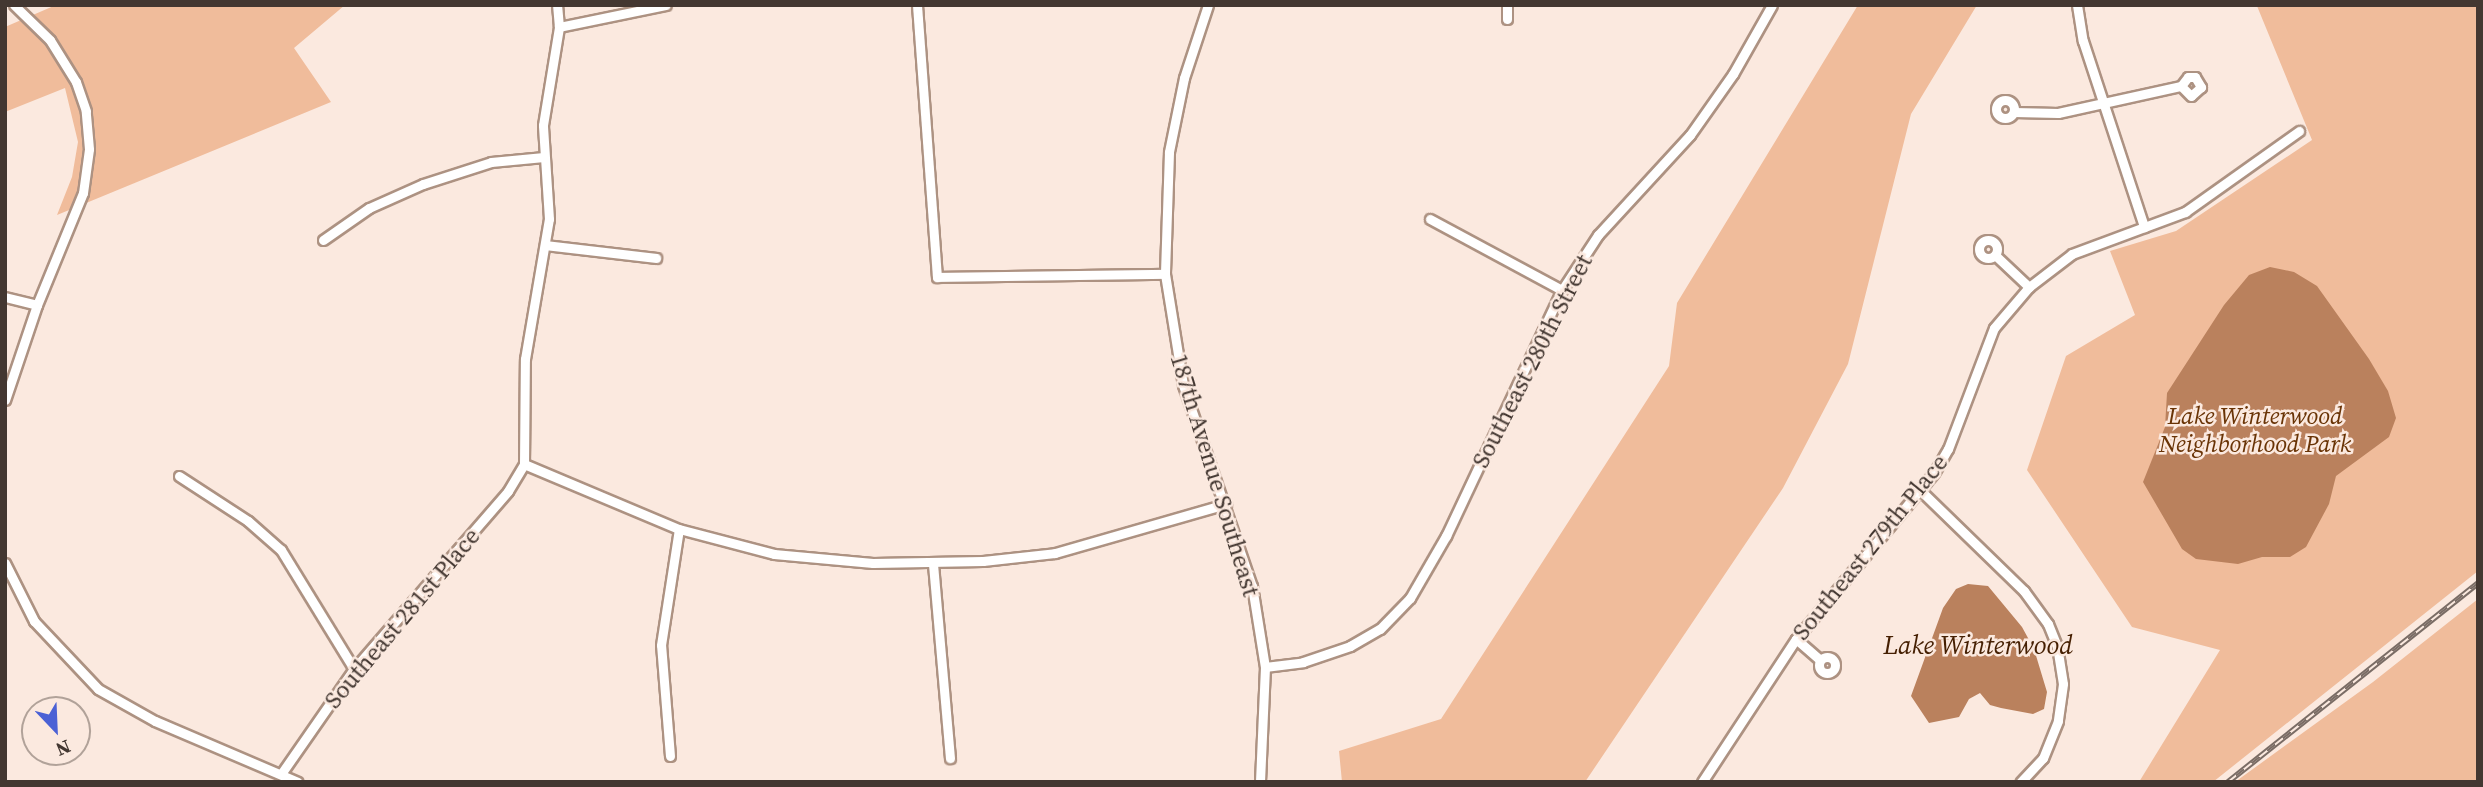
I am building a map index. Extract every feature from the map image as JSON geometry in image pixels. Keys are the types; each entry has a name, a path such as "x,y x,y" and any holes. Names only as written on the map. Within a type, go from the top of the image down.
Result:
{"street":[{"path":"5,400 37,305 83,193 89,135 81,93 62,56 14,5"},
{"path":"557,5 559,27 543,125 549,219 525,359 524,464 680,529 787,555 933,564 1055,553 1226,505"},
{"path":"559,27 666,5"},
{"path":"917,5 937,277 1165,274"},
{"name":"187th Avenue Southeast","path":"1208,5 1184,78 1169,152 1165,274 1183,385 1252,586 1265,667 1260,782"},
{"path":"1507,5 1507,19"},
{"name":"Southeast 280th Street","path":"1265,667 1303,662 1350,646 1380,629 1404,605 1446,536 1562,290 1598,234 1690,135 1733,74 1772,5"},
{"path":"2077,5 2083,41 2144,227"},
{"path":"2014,112 2038,116 2181,86"},
{"name":"Southeast 279th Place","path":"1702,782 1796,639 1920,490 1948,449 1994,328 2029,287 2072,254 2185,212 2299,131"},
{"path":"323,240 369,208 423,184 491,162 544,157"},
{"path":"1430,219 1562,290"},
{"path":"545,245 656,258"},
{"path":"1995,255 2029,287"},
{"path":"5,298 37,305"},
{"name":"Southeast 281st Place","path":"281,774 354,669 508,491 524,464"},
{"path":"179,477 248,521 281,550 354,669"},
{"path":"1920,490 2024,591 2048,624 2063,684 2050,746 2021,782"},
{"path":"670,756 661,645 680,529"},
{"path":"5,562 34,621 98,689 155,721 298,782"},
{"path":"933,564 950,758"},
{"path":"1796,639 1820,660"}],"green space":[{"path":"56,5 345,5 294,48 331,102 57,215 72,177 78,142 65,88 5,112 5,27"},
{"path":"1858,5 1977,5 1911,114 1848,364 1783,488 1585,782 1342,782 1339,751 1441,719 1669,366 1677,303"},
{"name":"Lake Winterwood Neighborhood Park","path":"2478,5 2478,571 2213,782 2139,782 2220,650 2132,627 2027,470 2066,356 2135,315 2110,251 2176,231 2312,140 2257,6"},
{"path":"2478,599 2478,782 2235,782 2373,682"}],"water":[{"path":"2270,267 2294,272 2317,286 2369,359 2388,391 2396,418 2389,437 2336,476 2329,504 2306,547 2290,557 2262,557 2238,564 2196,559 2182,549 2143,482 2165,427 2167,393 2224,305 2249,275"},
{"name":"Lake Winterwood","path":"1968,584 1988,586 2022,627 2034,649 2047,692 2044,709 2033,714 2001,708 1990,705 1980,693 1969,699 1959,717 1929,723 1911,696 1943,608 1956,589"}],"railway":[{"path":"2228,782 2478,583"}]}
